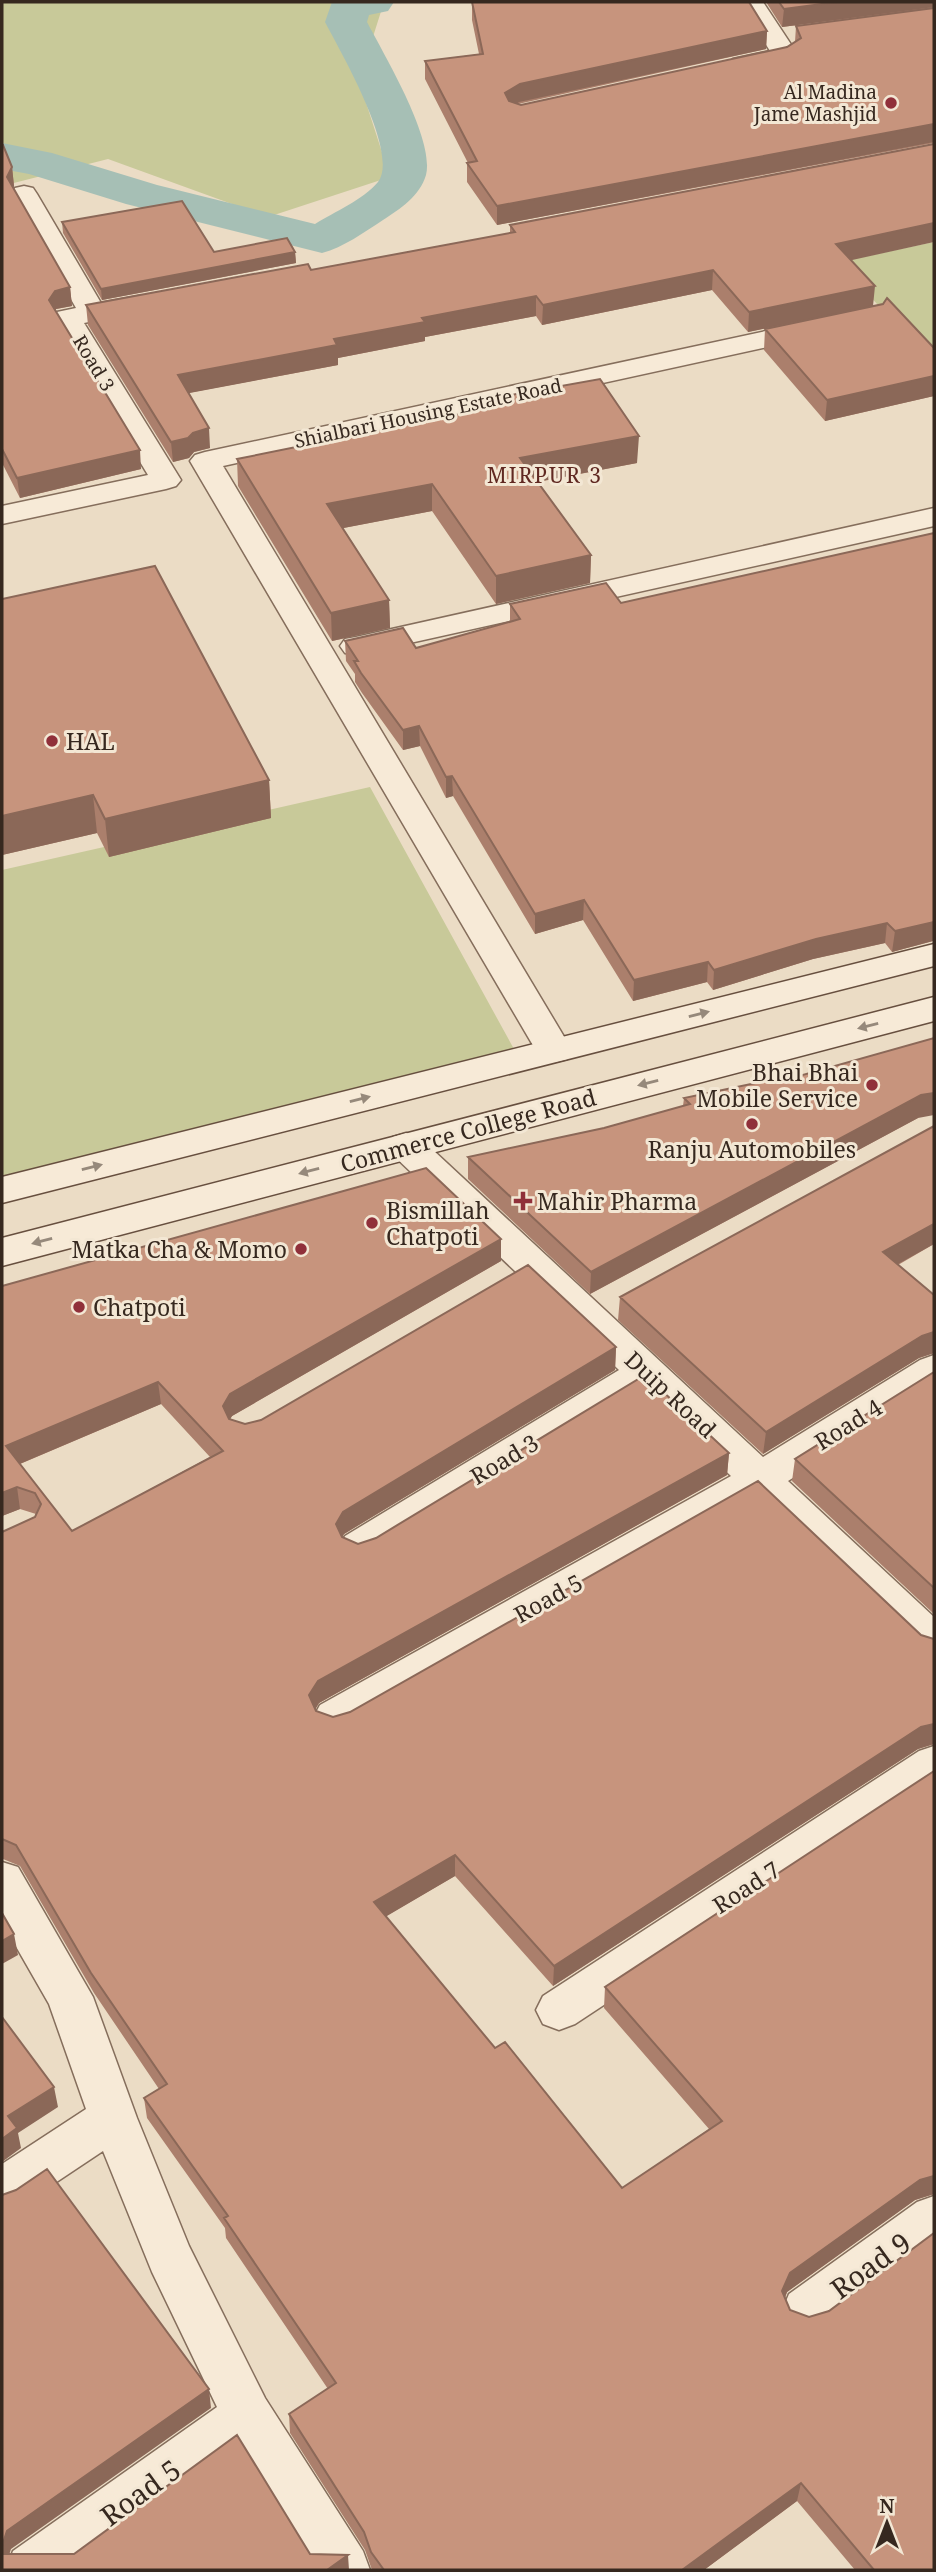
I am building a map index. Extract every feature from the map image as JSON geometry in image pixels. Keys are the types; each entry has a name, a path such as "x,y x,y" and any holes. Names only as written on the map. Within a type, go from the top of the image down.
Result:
{"street":[{"path":"719,69 785,55 751,2"},
{"path":"775,38 802,35"},
{"path":"24,194 92,312"},
{"name":"Road 3","path":"2,515 166,480 67,318 160,300"},
{"name":"Shialbari Housing Estate Road","path":"554,1050 205,461 842,322"},
{"path":"320,654 934,517"},
{"path":"2,1190 934,955"},
{"name":"Commerce College Road","path":"2,1252 934,1009"},
{"name":"Duip Road","path":"406,1146 934,1643"},
{"path":"496,1285 532,1264"},
{"path":"587,1316 623,1297"},
{"name":"Road 4","path":"761,1478 934,1370"},
{"name":"Road 3","path":"360,1547 648,1372"},
{"name":"Road 5","path":"335,1718 761,1478"},
{"name":"Road 7","path":"559,2010 934,1764"},
{"path":"2,1881 70,1997 113,2118 169,2256 247,2415 344,2570"},
{"path":"2,2191 113,2118"},
{"name":"Road 9","path":"807,2311 934,2218"},
{"name":"Road 5","path":"32,2570 247,2415"}],"green space":[{"path":"2,2 384,2 359,81 390,177 268,217 108,159 2,186"},
{"path":"934,242 934,367 839,262"},
{"path":"370,787 520,1060 2,1189 2,870"}],"building":[{"path":"472,2 749,2 767,31 520,84 505,93 509,101 521,105 787,47 801,38 796,26 934,8 934,124 497,206 467,163 477,161 425,61 483,54"},
{"path":"779,2 837,2 784,9"},
{"path":"934,144 934,223 836,244 875,286 749,312 713,270 543,305 536,296 422,318 425,322 334,339 337,345 178,375 209,428 193,433 188,438 171,442 86,305 308,264 311,270 515,232 510,225"},
{"path":"2,145 12,167 7,177 70,287 55,291 49,300 140,450 17,478 2,449"},
{"path":"182,201 214,252 287,238 295,252 101,289 62,222"},
{"path":"887,298 934,348 934,376 827,400 765,329 883,304"},
{"path":"600,379 639,436 520,458 591,555 496,576 432,484 327,504 389,600 331,613 237,459 494,407 489,399"},
{"path":"934,533 934,922 895,931 887,923 816,939 714,970 708,962 634,980 584,900 535,914 452,776 446,777 419,726 403,730 361,673 354,661 358,661 345,641 403,628 416,648 520,619 510,604 606,583 621,603"},
{"name":"HAL","path":"155,566 269,780 105,819 93,795 2,816 2,599"},
{"path":"934,1038 934,1093 921,1095 591,1272 468,1157 604,1128 690,1104 684,1098 775,1079 778,1082"},
{"path":"934,1126 934,1224 883,1252 934,1295 934,1332 922,1336 766,1432 620,1297"},
{"path":"426,1168 501,1239 230,1394 223,1406 229,1419 245,1424 261,1420 528,1265 616,1347 343,1512 336,1524 342,1537 358,1544 376,1538 645,1375 729,1453 318,1681 309,1695 316,1711 333,1717 350,1712 758,1481 921,1635 934,1639 934,1724 921,1727 554,1966 455,1855 374,1902 495,2048 505,2042 622,2188 722,2121 605,1987 934,1771 934,2176 920,2180 790,2273 782,2291 790,2310 809,2317 829,2311 934,2233 934,2570 874,2570 801,2483 682,2570 384,2570 371,2552 364,2532 289,2414 336,2383 224,2218 228,2216 144,2098 167,2084 91,1973 16,1845 2,1839 2,1532 35,1517 41,1504 35,1493 17,1487 2,1493 2,1286","holes":["158,1382 223,1451 72,1531 6,1446"]},
{"path":"934,1372 934,1588 795,1459"},
{"path":"2,1913 14,1934 2,1941"},
{"path":"2,2017 54,2087 8,2116 17,2128 2,2139"},
{"path":"47,2169 209,2389 7,2531 2,2546 2,2195 16,2190"},
{"path":"237,2435 310,2554 348,2555 327,2570 2,2570 2,2554 74,2554"}],"waterway":[{"path":"2,156 36,162 142,195 322,239 391,194 398,187 404,173 403,153 388,105 346,22 351,4 373,2"}],"place":[{"name":"Al Madina Jame Mashjid","path":"891,103"},
{"name":"HAL","path":"52,741"},
{"name":"Bhai Bhai Mobile Service","path":"872,1085"},
{"name":"Ranju Automobiles","path":"752,1124"},
{"name":"Mahir Pharma","path":"523,1201"},
{"name":"Bismillah Chatpoti","path":"372,1223"},
{"name":"Matka Cha & Momo","path":"301,1249"},
{"name":"Chatpoti","path":"79,1307"}],"district":[{"name":"MIRPUR 3","path":"545,475"}]}
